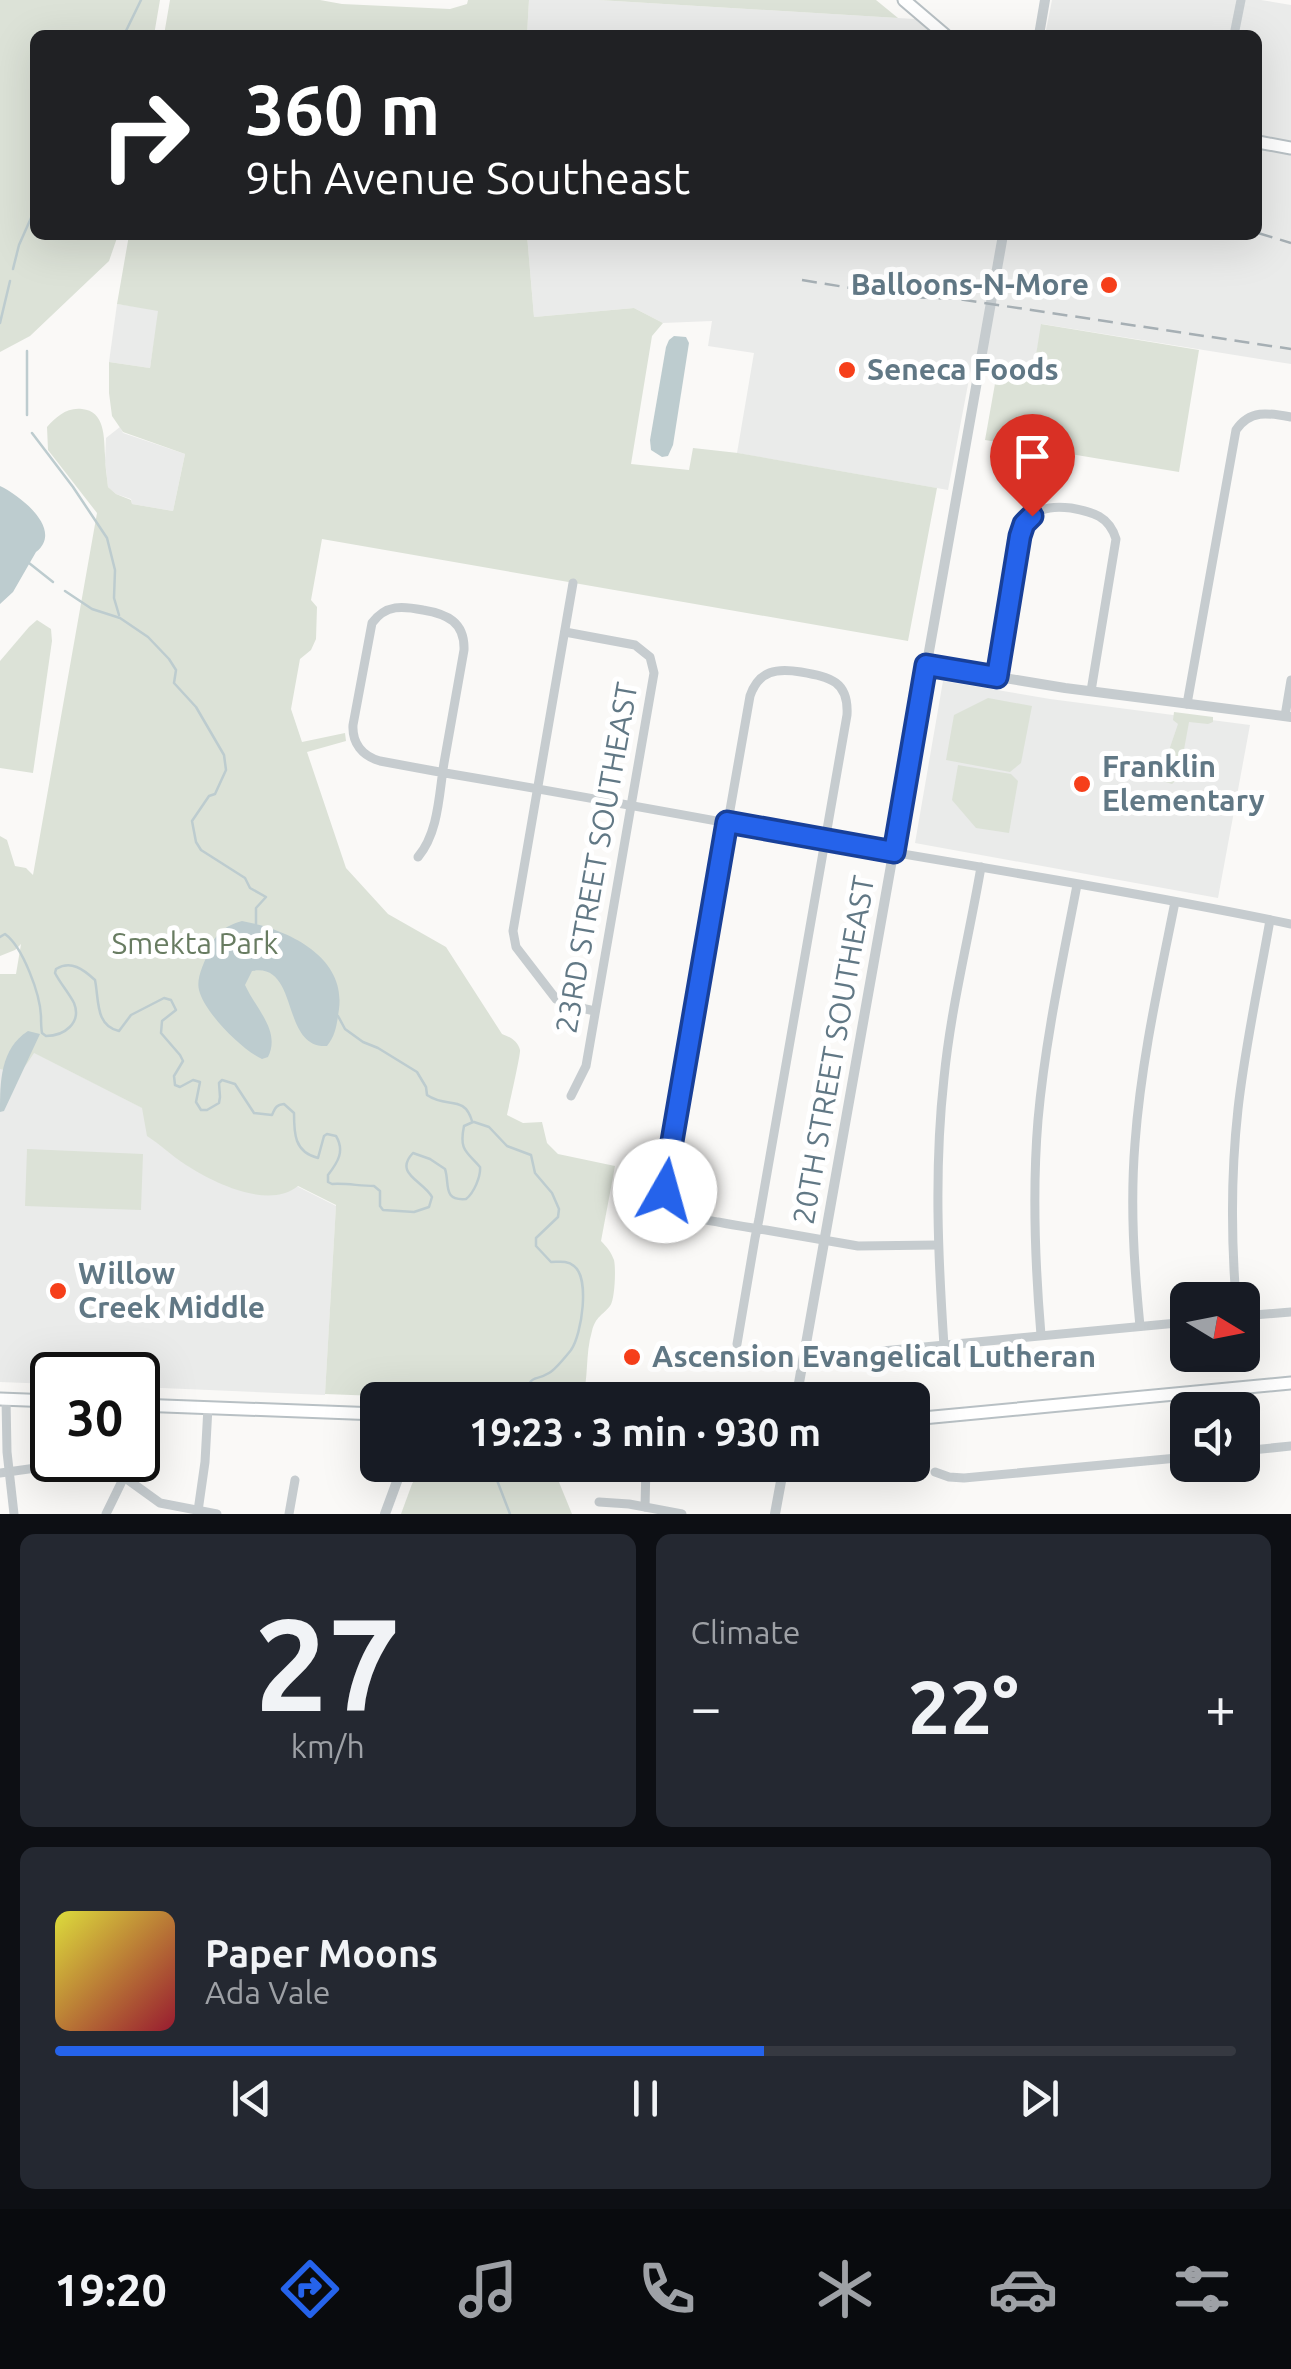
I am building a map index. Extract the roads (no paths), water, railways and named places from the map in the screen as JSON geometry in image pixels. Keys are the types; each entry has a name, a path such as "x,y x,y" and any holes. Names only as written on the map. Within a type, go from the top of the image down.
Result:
{"main road":[{"path":"904,0 939,30"},
{"path":"1262,143 1291,148"},
{"path":"930,1417 1291,1383"},
{"path":"3,1399 30,1400"},
{"path":"160,1405 360,1413"}],"street":[{"path":"920,14 924,0"},
{"path":"1040,30 1045,0"},
{"path":"1235,30 1240,0"},
{"name":"20TH STREET SOUTHEAST","path":"799,1382 1001,240"},
{"path":"1188,704 1235,434 1243,420 1256,414 1289,416"},
{"path":"997,677 1024,524 1048,507 1075,509 1104,519 1114,531 1116,544 1091,691"},
{"path":"573,583 513,938 556,999 595,1011"},
{"path":"418,856 432,832 442,772 464,650 464,637 451,618 439,613 391,608 372,623 352,728 355,742 374,760 442,772 537,788 825,840 981,866 1291,924"},
{"name":"23RD STREET SOUTHEAST","path":"564,632 644,650 652,661 654,678 586,1066 571,1096"},
{"path":"926,665 1288,717 1291,680"},
{"path":"736,1344 757,1229 847,715 847,699 842,687 832,679 804,672 771,671 752,688 665,1191 674,1208 693,1218 757,1229 826,1241 858,1246 937,1245"},
{"path":"944,1346 937,1190 944,1074 981,866"},
{"path":"1042,1335 1035,1220 1038,1120 1077,885"},
{"path":"1140,1326 1132,1218 1134,1146 1146,1054 1175,902"},
{"path":"1235,1282 1235,1142 1270,920"},
{"path":"1260,1315 1291,1312"},
{"path":"882,1352 1170,1324"},
{"path":"3,1399 5,1472 14,1514"},
{"path":"198,1511 208,1407"},
{"path":"1260,1449 1291,1446"},
{"path":"935,1472 949,1478 964,1478 1170,1459"},
{"path":"5,1472 30,1469"},
{"path":"289,1514 295,1480"},
{"path":"106,1514 122,1482"},
{"path":"130,1482 160,1503 217,1514"},
{"path":"385,1514 397,1482"},
{"path":"646,1482 646,1507"},
{"path":"775,1514 781,1482"},
{"path":"600,1502 682,1514"}],"waterway":[{"path":"126,30 141,0"},
{"path":"13,269 30,220"},
{"path":"0,323 10,281"},
{"path":"27,351 27,415"},
{"path":"32,433 107,538 119,615"},
{"path":"29,563 53,582"},
{"path":"65,591 92,609 120,618 148,637 176,670 174,683 196,707 224,755 226,770 215,794 209,796 192,821 196,842 201,850 245,878 250,888 266,897 256,908 256,924"},
{"path":"0,937 5,934 12,940 24,960 40,1007 42,1033 46,1036 65,1031 76,1017 74,1003 55,973 61,966 77,967 95,980 102,1018 119,1031 131,1015 164,998 171,1000 176,1010 162,1021 161,1033 183,1061 174,1076 175,1085 200,1082 196,1102 201,1110 219,1103 222,1080 235,1084 254,1113 272,1115 277,1106 284,1104 294,1113 295,1134 304,1151 318,1158 324,1136 336,1136 339,1141 340,1152 328,1182 374,1186 380,1191 383,1210 414,1212 429,1207 432,1197 406,1166 413,1153 445,1169 450,1194 466,1199 480,1171 462,1140 464,1126 473,1122"},
{"path":"338,1016 345,1029 363,1042 417,1072 427,1095 460,1105 472,1121"},
{"path":"474,1122 489,1127 507,1146 531,1155 535,1173 552,1193 559,1209 558,1217 536,1238 536,1246 551,1262 574,1266 582,1282 581,1320 571,1350 555,1369 531,1382"},
{"path":"498,1482 510,1514"}],"railway":[{"path":"1262,234 1291,243"},
{"path":"802,280 1291,349"},
{"path":"933,280 982,290"}],"place":[{"name":"Balloons-N-More","path":"1109,285"},
{"name":"Seneca Foods","path":"847,370"},
{"name":"Franklin Elementary","path":"1082,784"},
{"name":"Willow Creek Middle","path":"58,1291"},
{"name":"Ascension Evangelical Lutheran","path":"632,1357"}],"park label":[{"name":"Smekta Park","path":"195,944"}]}
